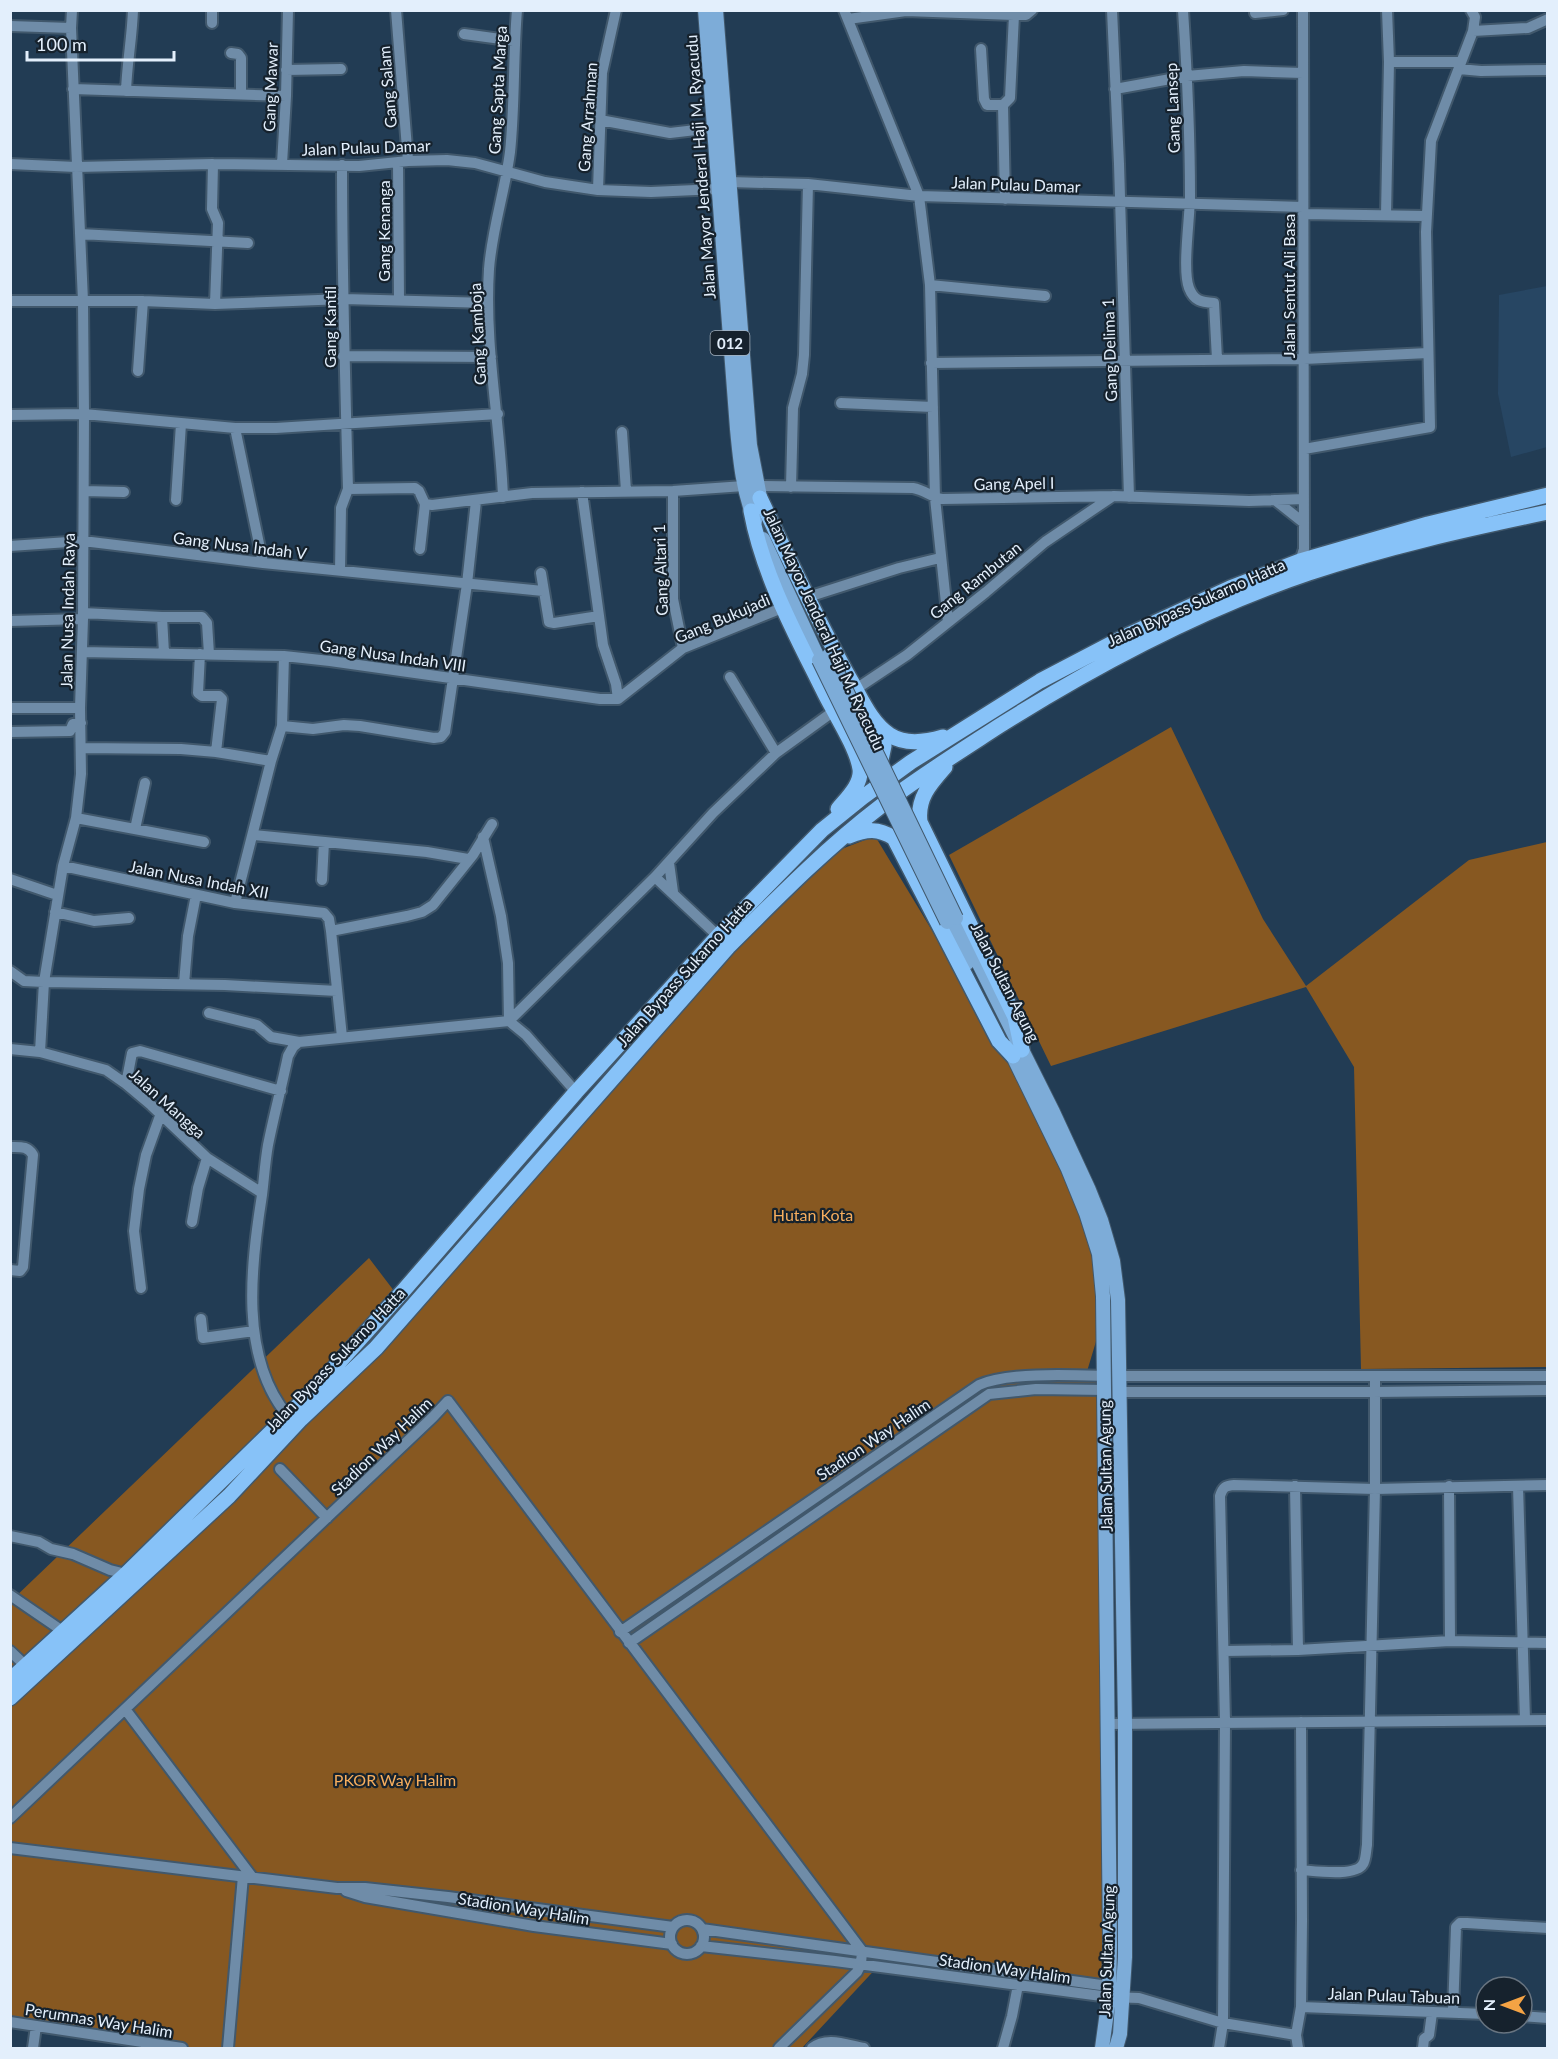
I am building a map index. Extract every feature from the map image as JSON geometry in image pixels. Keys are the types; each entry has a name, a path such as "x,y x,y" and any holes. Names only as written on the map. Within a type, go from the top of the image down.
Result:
{"highway":[{"path":"753,495 882,739 884,752 881,760 873,765 865,765 857,758"},
{"path":"753,495 756,538 782,608 860,768 858,781 822,830"},
{"name":"Jalan Bypass Sukarno Hatta","path":"10,1680 27,1667 126,1574 288,1416 396,1299 576,1092 718,936 822,830 877,786 1040,681 1126,636 1230,588 1300,561 1428,524 1548,495"},
{"name":"Jalan Bypass Sukarno Hatta","path":"10,1698 229,1496 301,1419 376,1348 728,947 784,891 881,806 956,753 1113,658 1238,600 1308,573 1393,548 1548,512"},
{"path":"867,709 882,729 899,740 922,741 958,732"},
{"path":"920,822 920,806 926,791 956,753"},
{"path":"906,810 920,822 1015,1017 1017,1053 999,1041 894,838 889,821 895,812 906,810"},
{"path":"840,840 872,830 885,832 894,838"},
{"path":"610,1055 621,1067"}],"main road":[{"name":"Jalan Mayor Jenderal Haji M. Ryacudu","path":"705,10 713,128 724,185"},
{"name":"Jalan Mayor Jenderal Haji M. Ryacudu","path":"716,10 724,185 753,495 824,657 951,920"},
{"name":"Jalan Sultan Agung","path":"951,920 1017,1053 1086,1213 1099,1254 1104,1306 1108,1724 1116,1993 1120,2034 1116,2049"},
{"name":"Jalan Sultan Agung","path":"1017,1053 1077,1161 1101,1220 1113,1262 1118,1300 1125,1724 1125,1958 1102,2049"}],"street":[{"name":"Jalan Nusa Indah Raya","path":"40,1052 44,982 57,895 76,818 81,774 84,491 83,301 73,89 72,10"},
{"path":"126,91 133,10"},
{"path":"212,10 212,23"},
{"name":"Gang Mawar","path":"282,164 288,10"},
{"name":"Gang Salam","path":"396,10 403,161"},
{"name":"Gang Sapta Marga","path":"507,171 517,10"},
{"name":"Gang Arrahman","path":"598,190 602,73 616,10"},
{"path":"948,622 934,498 930,285 919,196 846,15 937,11 1026,15 1032,10"},
{"name":"Gang Delima 1","path":"1112,10 1129,497"},
{"name":"Gang Lansep","path":"1182,10 1187,76 1190,204 1187,280 1194,298 1198,301 1214,303 1217,359"},
{"path":"1255,13 1283,10"},
{"name":"Jalan Sentut Ali Basa","path":"1300,561 1304,549 1303,10"},
{"path":"1386,215 1389,62 1387,10"},
{"path":"1304,450 1430,427 1426,216 1431,141 1473,31 1475,17 1472,11"},
{"path":"981,49 984,99 987,105 1003,105 1010,98 1014,15"},
{"path":"1473,31 1528,28 1548,19"},
{"path":"10,26 71,28"},
{"path":"464,34 515,41"},
{"path":"231,52 238,54 241,58 241,94"},
{"path":"1389,62 1460,66 1481,71 1548,70"},
{"path":"286,70 340,69"},
{"path":"1115,89 1187,76 1244,71 1303,73"},
{"path":"73,89 286,96"},
{"path":"1003,105 1005,199"},
{"path":"600,120 670,133 713,128"},
{"name":"Jalan Pulau Damar","path":"10,164 76,167 213,164 342,165 403,161 456,161 475,163 545,182 598,190 651,192 724,185 808,184 919,196 1190,204 1426,216"},
{"name":"Gang Kenanga","path":"399,300 403,161"},
{"path":"213,164 212,208 218,223 216,304"},
{"name":"Gang Kantil","path":"340,571 341,508 348,489 343,356 342,165"},
{"name":"Gang Kamboja","path":"503,497 498,414 491,357 489,268 495,225 507,171"},
{"path":"791,487 793,408 804,355 808,184"},
{"path":"80,234 248,243"},
{"path":"930,285 1045,296"},
{"path":"10,301 142,301 216,304 344,298 489,303"},
{"path":"138,371 142,301"},
{"path":"931,363 1125,359 1304,359 1428,352"},
{"path":"343,356 491,357"},
{"path":"841,403 933,407"},
{"path":"10,415 84,414 235,428 276,428 498,414"},
{"path":"176,500 181,424"},
{"path":"235,428 262,563"},
{"path":"622,432 626,491"},
{"name":"Gang Apel I","path":"425,504 476,501 532,493 673,491 753,495 791,487 913,488 929,492 934,498 1114,496 1304,499"},
{"path":"348,489 415,488 419,491 425,504 420,549"},
{"path":"84,491 124,492"},
{"name":"Gang Altari 1","path":"673,491 673,599 682,648"},
{"path":"582,492 603,645 616,684 618,699"},
{"name":"Gang Rambutan","path":"856,689 906,655 1045,543 1114,496"},
{"path":"1275,500 1304,523"},
{"path":"282,726 313,729 344,725 360,726 434,738 441,737 445,732 467,584 476,501"},
{"name":"Gang Nusa Indah V","path":"10,546 83,541 262,563 543,591"},
{"path":"808,597 899,568 940,558"},
{"path":"541,573 548,620 552,623 599,616"},
{"name":"Gang Bukujadi","path":"618,699 682,648 782,608"},
{"path":"10,621 83,616 202,617 207,623 198,693 202,696 219,696 222,699 216,752"},
{"path":"162,617 164,653"},
{"name":"Gang Nusa Indah VIII","path":"82,652 284,656 452,677 600,699 618,699"},
{"path":"235,903 282,726 284,656"},
{"path":"730,677 776,753"},
{"path":"10,708 80,708"},
{"path":"209,1012 257,1025 271,1038 299,1042 509,1021 655,878 713,813 776,753 834,711"},
{"path":"10,732 70,731 73,724 81,723"},
{"path":"81,748 181,749 271,761"},
{"path":"135,829 145,783"},
{"path":"76,818 204,842"},
{"path":"342,1037 331,931 422,912 433,905 492,824"},
{"path":"253,834 427,852 468,860"},
{"path":"483,837 501,916 508,963 509,1021 526,1035 576,1092"},
{"path":"322,880 324,842"},
{"path":"669,863 673,892"},
{"name":"Jalan Nusa Indah XII","path":"63,867 235,903 324,914 329,919 331,931"},
{"path":"655,878 673,892 718,936"},
{"path":"10,879 57,895"},
{"path":"184,984 188,936 196,895"},
{"path":"55,912 94,921 129,918"},
{"path":"10,971 24,981 184,984 337,991"},
{"path":"288,1416 273,1396 254,1332 252,1277 268,1147 288,1056 299,1042"},
{"name":"Jalan Mangga","path":"10,1049 40,1052 106,1070 126,1084 207,1158 262,1193"},
{"path":"126,1084 132,1053 140,1051 281,1091"},
{"path":"141,1288 134,1231 146,1155 160,1116"},
{"path":"10,1147 25,1147 33,1155 23,1267 20,1271 10,1270"},
{"path":"192,1222 207,1158"},
{"path":"201,1319 201,1336 206,1339 254,1332"},
{"name":"Stadion Way Halim","path":"620,1632 979,1385 990,1381 1037,1376 1105,1376"},
{"path":"1120,1376 1548,1376"},
{"path":"1301,1870 1344,1872 1356,1870 1364,1864 1367,1845 1375,1489 1374,1376"},
{"name":"Stadion Way Halim","path":"629,1643 989,1394 1036,1389 1105,1390"},
{"path":"1120,1392 1548,1390"},
{"name":"Stadion Way Halim","path":"11,1817 448,1401 862,1952"},
{"path":"280,1468 327,1518"},
{"path":"1219,2049 1223,2023 1225,1722 1220,1496 1222,1489 1234,1485 1375,1489 1548,1485"},
{"path":"1295,1486 1298,1650"},
{"path":"1449,1486 1450,1641"},
{"path":"1518,1486 1525,1720"},
{"path":"10,1536 39,1542 51,1549 73,1554 126,1574"},
{"path":"10,1594 64,1632"},
{"path":"1224,1651 1298,1650 1450,1641 1548,1643"},
{"path":"10,1651 27,1667"},
{"path":"125,1709 248,1876 228,2049"},
{"path":"1108,1724 1548,1720"},
{"path":"1298,2049 1296,2035 1301,2007 1301,1722"},
{"name":"Stadion Way Halim","path":"10,1848 337,1888 365,1888 448,1897 673,1927"},
{"name":"Stadion Way Halim","path":"337,1888 365,1898 498,1920 672,1944"},
{"path":"446,1911 448,1897"},
{"path":"498,1920 500,1904"},
{"path":"688,1920 699,1924 704,1941 692,1953 686,1954 675,1949 672,1944 670,1939 673,1927 677,1923 688,1920"},
{"path":"1453,2012 1456,1927 1460,1923 1548,1928"},
{"name":"Stadion Way Halim","path":"702,1929 1116,1993"},
{"name":"Stadion Way Halim","path":"701,1946 1018,1985 1116,1993"},
{"path":"779,2049 857,1972 861,1964 862,1952"},
{"path":"1003,2049 1018,1985"},
{"path":"1116,1993 1223,2023 1296,2035"},
{"name":"Jalan Pulau Tabuan","path":"1301,2007 1474,2013"},
{"path":"1423,2049 1424,2039 1429,2035 1432,2013"},
{"name":"Perumnas Way Halim","path":"10,2022 182,2049"},
{"path":"33,2049 36,2026"},
{"path":"812,2049 818,2044 864,2049"}],"shaded area":[{"path":"1547,286 1547,447 1511,457 1498,394 1499,295"}],"green space":[{"path":"1171,727 1263,919 1306,986 1469,860 1547,842 1547,1367 1361,1369 1354,1067 1306,987 1051,1066 949,855"},
{"name":"PKOR Way Halim","path":"875,836 1009,1058 1098,1253 1104,1315 1085,1378 1103,1377 1110,1991 882,1962 802,2048 181,2048 11,2024 11,1601 369,1258 407,1308 771,902 834,852"}],"park label":[{"name":"Hutan Kota","path":"813,1214"}]}
